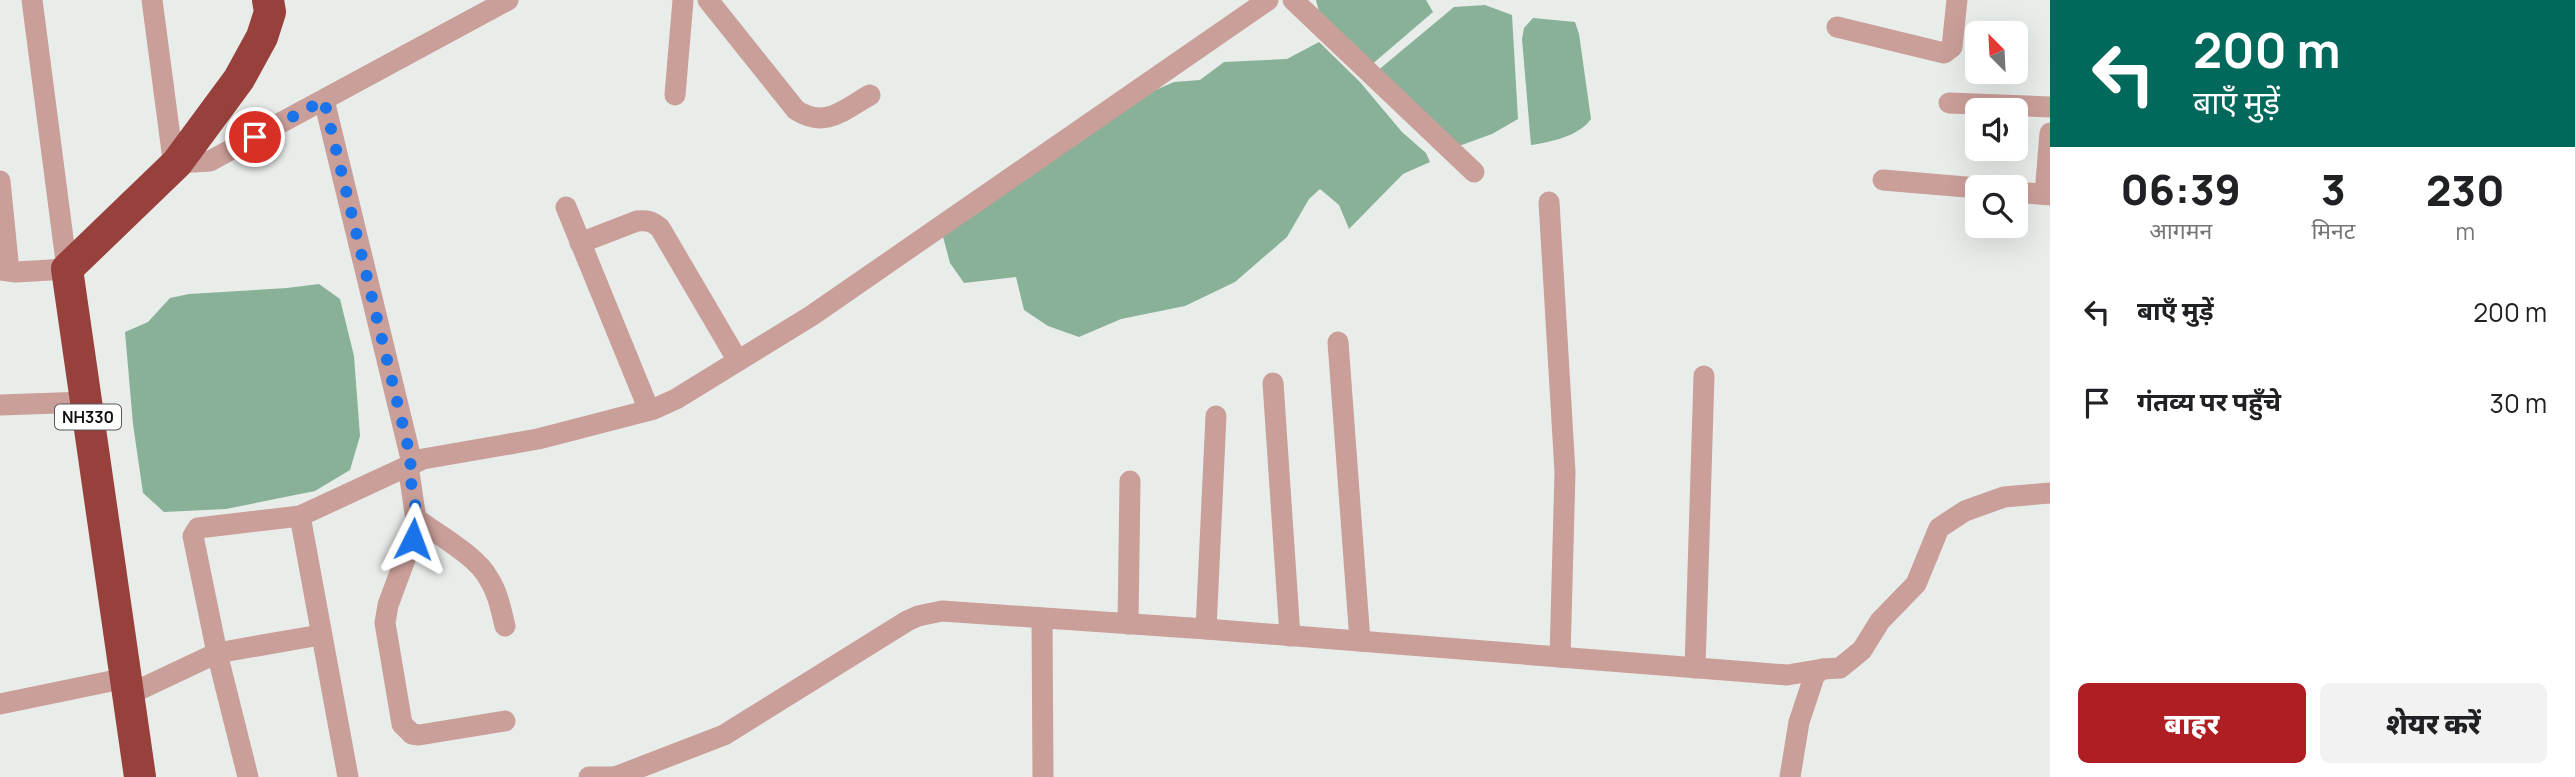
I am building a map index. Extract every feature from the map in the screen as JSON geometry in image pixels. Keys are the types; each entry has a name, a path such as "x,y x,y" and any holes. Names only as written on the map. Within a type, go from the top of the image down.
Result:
{"highway":[{"path":"67,269 175,165 239,79 262,37 270,12 268,0"},
{"name":"NH330","path":"67,269 140,777"}],"street":[{"path":"0,181 4,271 67,269 32,0"},
{"path":"152,0 175,165 209,162 508,0"},
{"path":"464,24 489,0"},
{"path":"675,95 683,0"},
{"path":"708,0 796,110 806,116 819,120 832,117 870,95"},
{"path":"248,777 217,653 194,531 202,526 300,516 410,464 433,456 538,439 649,410 676,399 811,316 1268,0"},
{"path":"1293,0 1474,172"},
{"path":"1837,27 1944,53 1952,47 1957,0"},
{"path":"324,100 410,464 417,519 417,527 388,605 385,623 402,723 412,734 419,735 505,722"},
{"path":"1949,103 2050,107"},
{"path":"2028,192 2048,194 2050,133"},
{"path":"1883,180 1965,187"},
{"path":"1549,202 1565,472 1560,657"},
{"path":"566,207 649,410"},
{"path":"580,243 637,221 647,220 654,223 660,228 738,361"},
{"path":"1338,342 1360,641"},
{"path":"1695,668 1704,376"},
{"path":"1273,383 1290,636"},
{"path":"0,405 86,402"},
{"path":"1206,629 1216,416"},
{"path":"1128,624 1130,481"},
{"path":"589,777 615,777 724,735 918,616 942,611 1787,675 1840,668 1861,650 1880,621 1916,584 1938,528 1965,511 2004,497 2050,493"},
{"path":"300,516 348,777"},
{"path":"417,519 479,566 495,591 505,626"},
{"path":"1042,618 1043,777"},
{"path":"0,704 127,686 217,653 320,635"},
{"path":"1790,777 1800,722 1815,674 1823,669"}],"shaded area":[{"path":"1316,0 1426,0 1433,12 1363,72 1321,20"},
{"path":"1485,5 1512,15 1518,119 1492,134 1445,151 1370,77 1454,7"},
{"path":"1533,18 1575,22 1591,119 1572,134 1531,145 1522,39 1524,28"},
{"path":"1319,42 1360,82 1402,132 1426,153 1430,162 1403,174 1349,229 1339,205 1320,189 1309,199 1287,237 1235,282 1185,306 1121,319 1079,337 1048,326 1024,310 1016,277 964,283 950,263 942,233 1121,105 1174,82 1200,80 1224,62 1287,59"},
{"path":"319,284 340,299 354,356 360,436 350,470 315,491 226,509 164,512 143,493 133,424 125,332 148,322 170,298 189,294"}],"route":[{"path":"255,137 324,100 412,463 408,466 417,515 413,539"}]}
